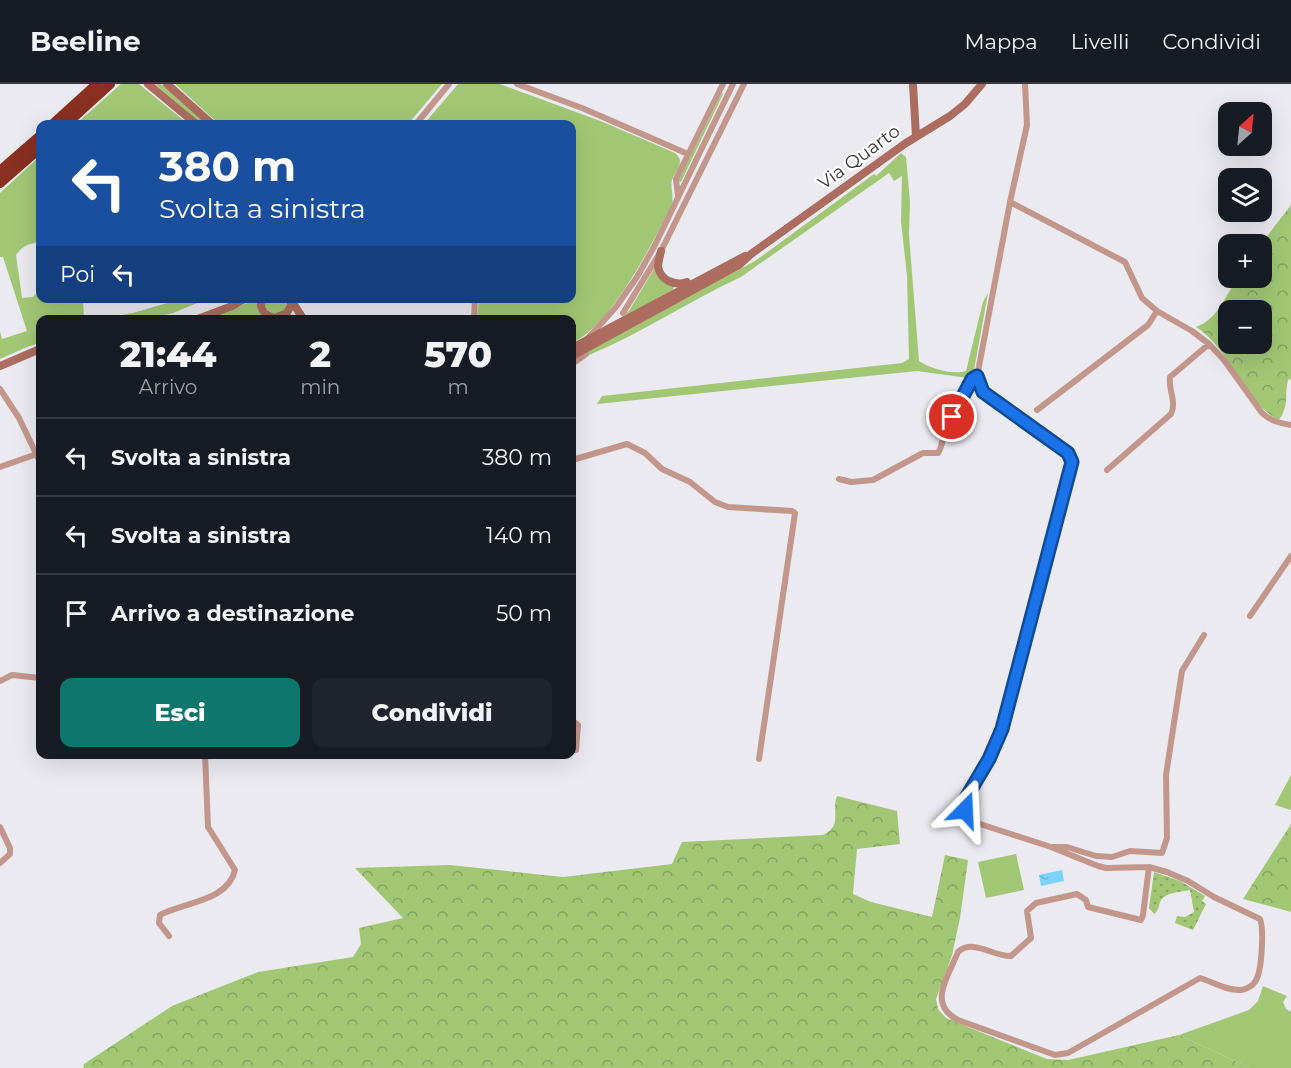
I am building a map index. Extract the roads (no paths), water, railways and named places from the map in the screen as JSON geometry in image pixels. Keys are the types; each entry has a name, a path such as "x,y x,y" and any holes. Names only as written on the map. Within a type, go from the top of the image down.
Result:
{"highway":[{"path":"57,120 97,84"},
{"path":"70,120 110,84"},
{"path":"0,171 36,140"},
{"path":"0,183 36,152"}],"street":[{"path":"148,84 191,120"},
{"path":"166,84 207,120"},
{"path":"419,120 449,84"},
{"path":"517,84 688,154"},
{"path":"678,197 676,179 723,84 732,86 740,92"},
{"path":"623,313 661,251 744,84"},
{"path":"913,84 916,136"},
{"name":"Via Quarto","path":"576,354 740,265 751,254 916,136 958,110 982,84"},
{"path":"1025,84 1027,125 977,376 983,392 1068,453 1072,462 1002,729 965,804 969,817 974,822 1107,868 1149,867 1176,875 1214,897 1260,919 1262,924 1261,948 1257,979 1251,986 1239,990 1200,978 1062,1055 1029,1047 958,1020 944,1010 941,996 958,952 962,948 969,945 1011,956 1031,938 1027,912 1030,906 1077,894 1086,900 1088,907 1141,920 1149,867"},
{"path":"588,338 616,307 637,277 732,86"},
{"path":"1010,202 1125,262 1142,298 1157,311 1192,331 1209,344 1224,360 1262,413 1274,422 1291,425"},
{"path":"661,251 658,268 664,278 677,284 694,282"},
{"name":"Via Quarto","path":"576,346 751,254"},
{"path":"210,315 235,303"},
{"path":"1037,410 1148,326 1157,311"},
{"path":"1107,470 1171,414 1174,408 1170,377 1209,344"},
{"path":"0,366 36,352"},
{"path":"576,361 586,354"},
{"path":"839,479 851,482 873,480 923,453 938,453 943,436 961,397 972,379 977,376"},
{"path":"0,389 19,418 36,452"},
{"path":"576,459 627,444 645,453 662,469 690,482 715,502 728,507 795,513 759,759"},
{"path":"0,467 36,454"},
{"path":"1250,616 1291,556"},
{"path":"1051,847 1067,847 1096,856 1112,857 1130,850 1162,853 1167,838 1166,775 1182,671 1204,635"},
{"path":"0,681 12,675 36,678"},
{"path":"576,723 578,725 576,750"},
{"path":"169,936 159,923 160,915 222,891 232,881 235,870 208,828 205,759"},
{"path":"0,827 10,854 0,863"}],"water":[{"path":"1062,870 1064,881 1041,886 1039,875"}]}
